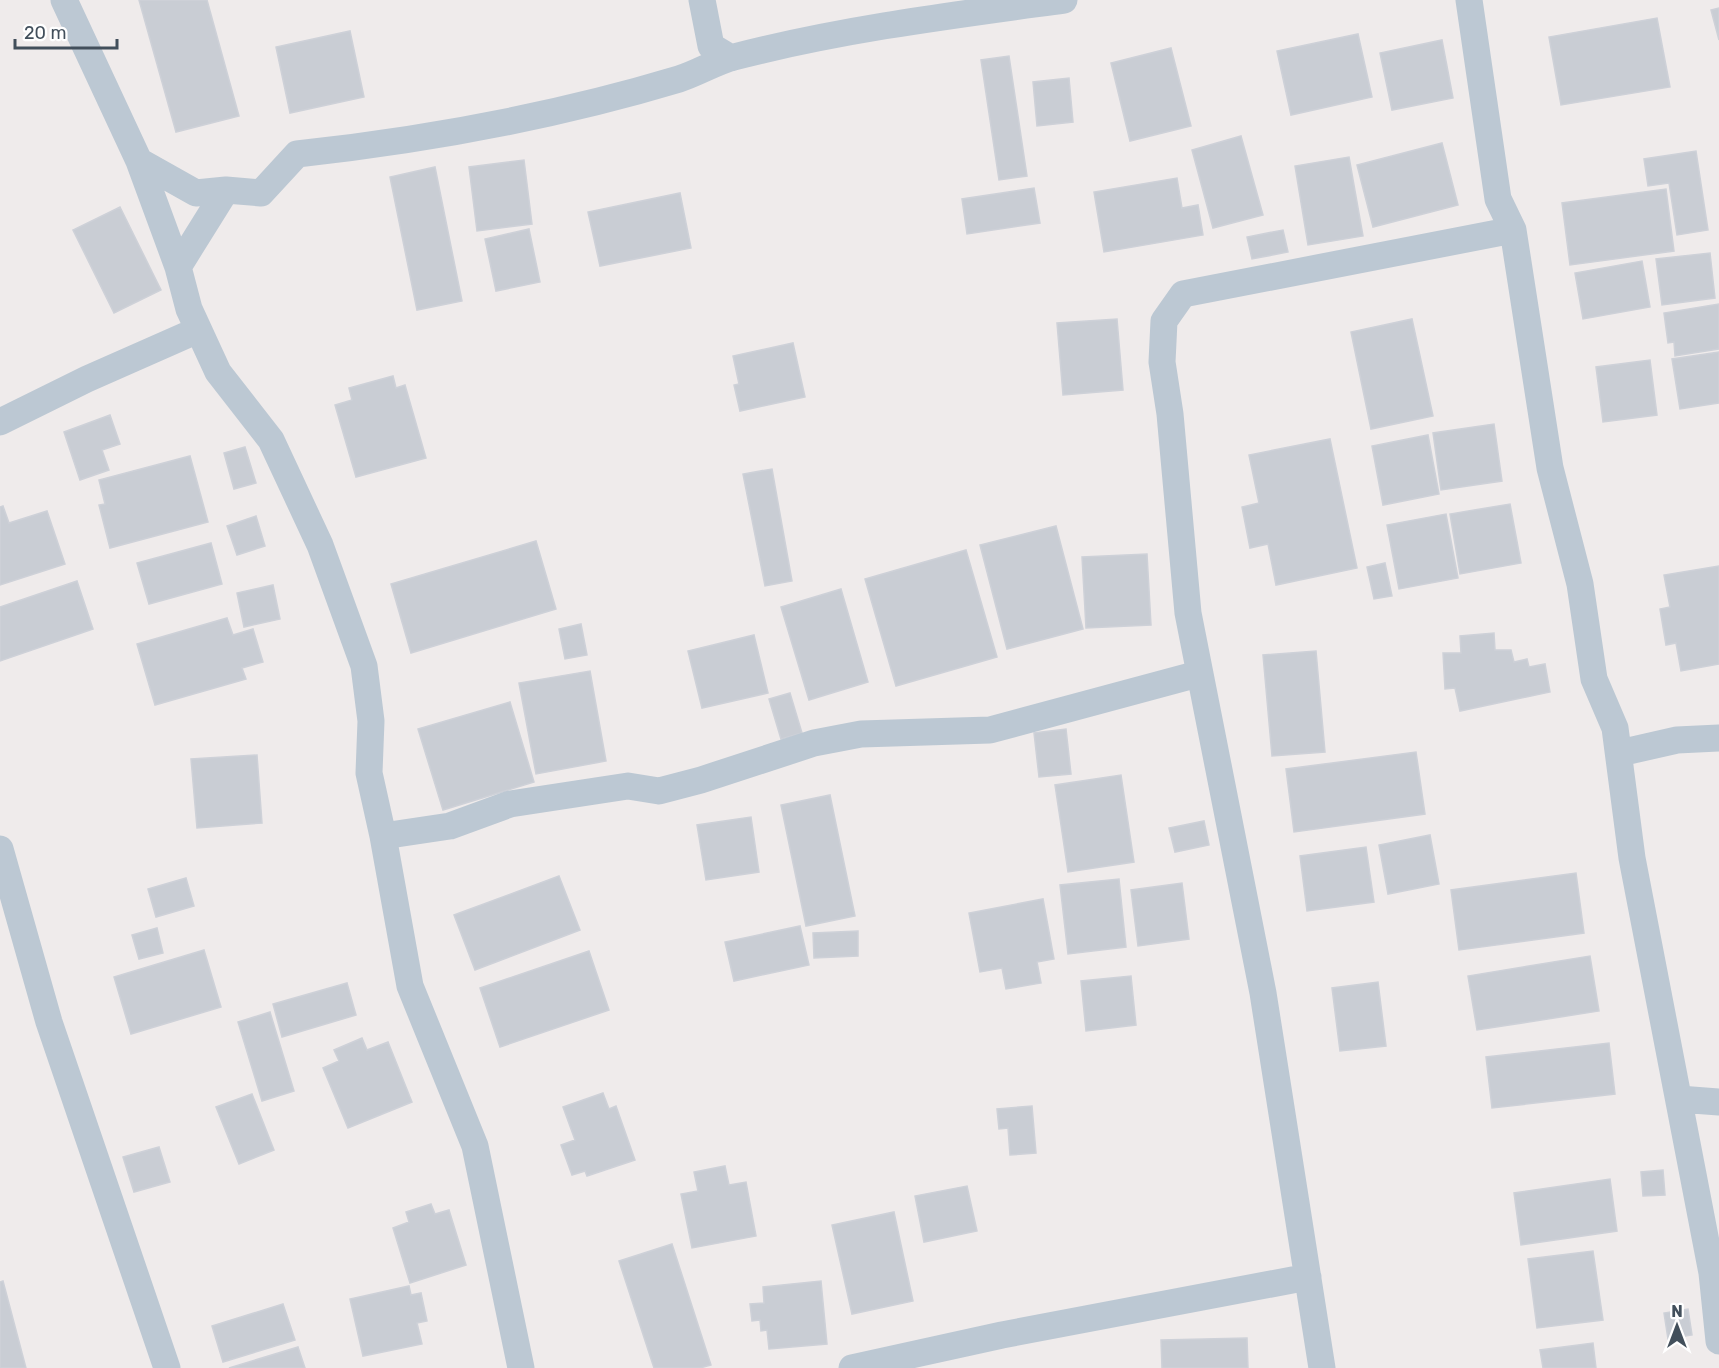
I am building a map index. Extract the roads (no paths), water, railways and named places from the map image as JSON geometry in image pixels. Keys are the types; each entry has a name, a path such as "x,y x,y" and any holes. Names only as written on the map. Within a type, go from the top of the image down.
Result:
{"street":[{"path":"64,0 139,161 178,267 189,309 198,330 218,372 271,440 320,545 364,666 370,721 369,773 384,836 410,986 475,1146 521,1368"},
{"path":"702,0 711,45 731,58"},
{"path":"139,161 196,193 226,190 261,194 297,154 345,149 528,117 681,78 731,58 846,33 1064,0"},
{"path":"1469,0 1498,199 1513,230 1550,468 1580,584 1594,679 1615,728 1620,753 1632,858 1712,1273 1719,1341"},
{"path":"178,267 226,190"},
{"path":"1322,1368 1263,993 1198,674 1188,613 1170,414 1162,362 1164,321 1183,294 1513,230"},
{"path":"0,422 87,379 198,330"},
{"path":"384,836 450,826 510,804 628,786 659,791 701,780 814,743 861,734 990,730 1198,674"},
{"path":"1620,753 1677,740 1719,738"},
{"path":"0,849 49,1022 167,1368"},
{"path":"1679,1099 1719,1102"},
{"path":"852,1368 1002,1335 1308,1276"}]}
